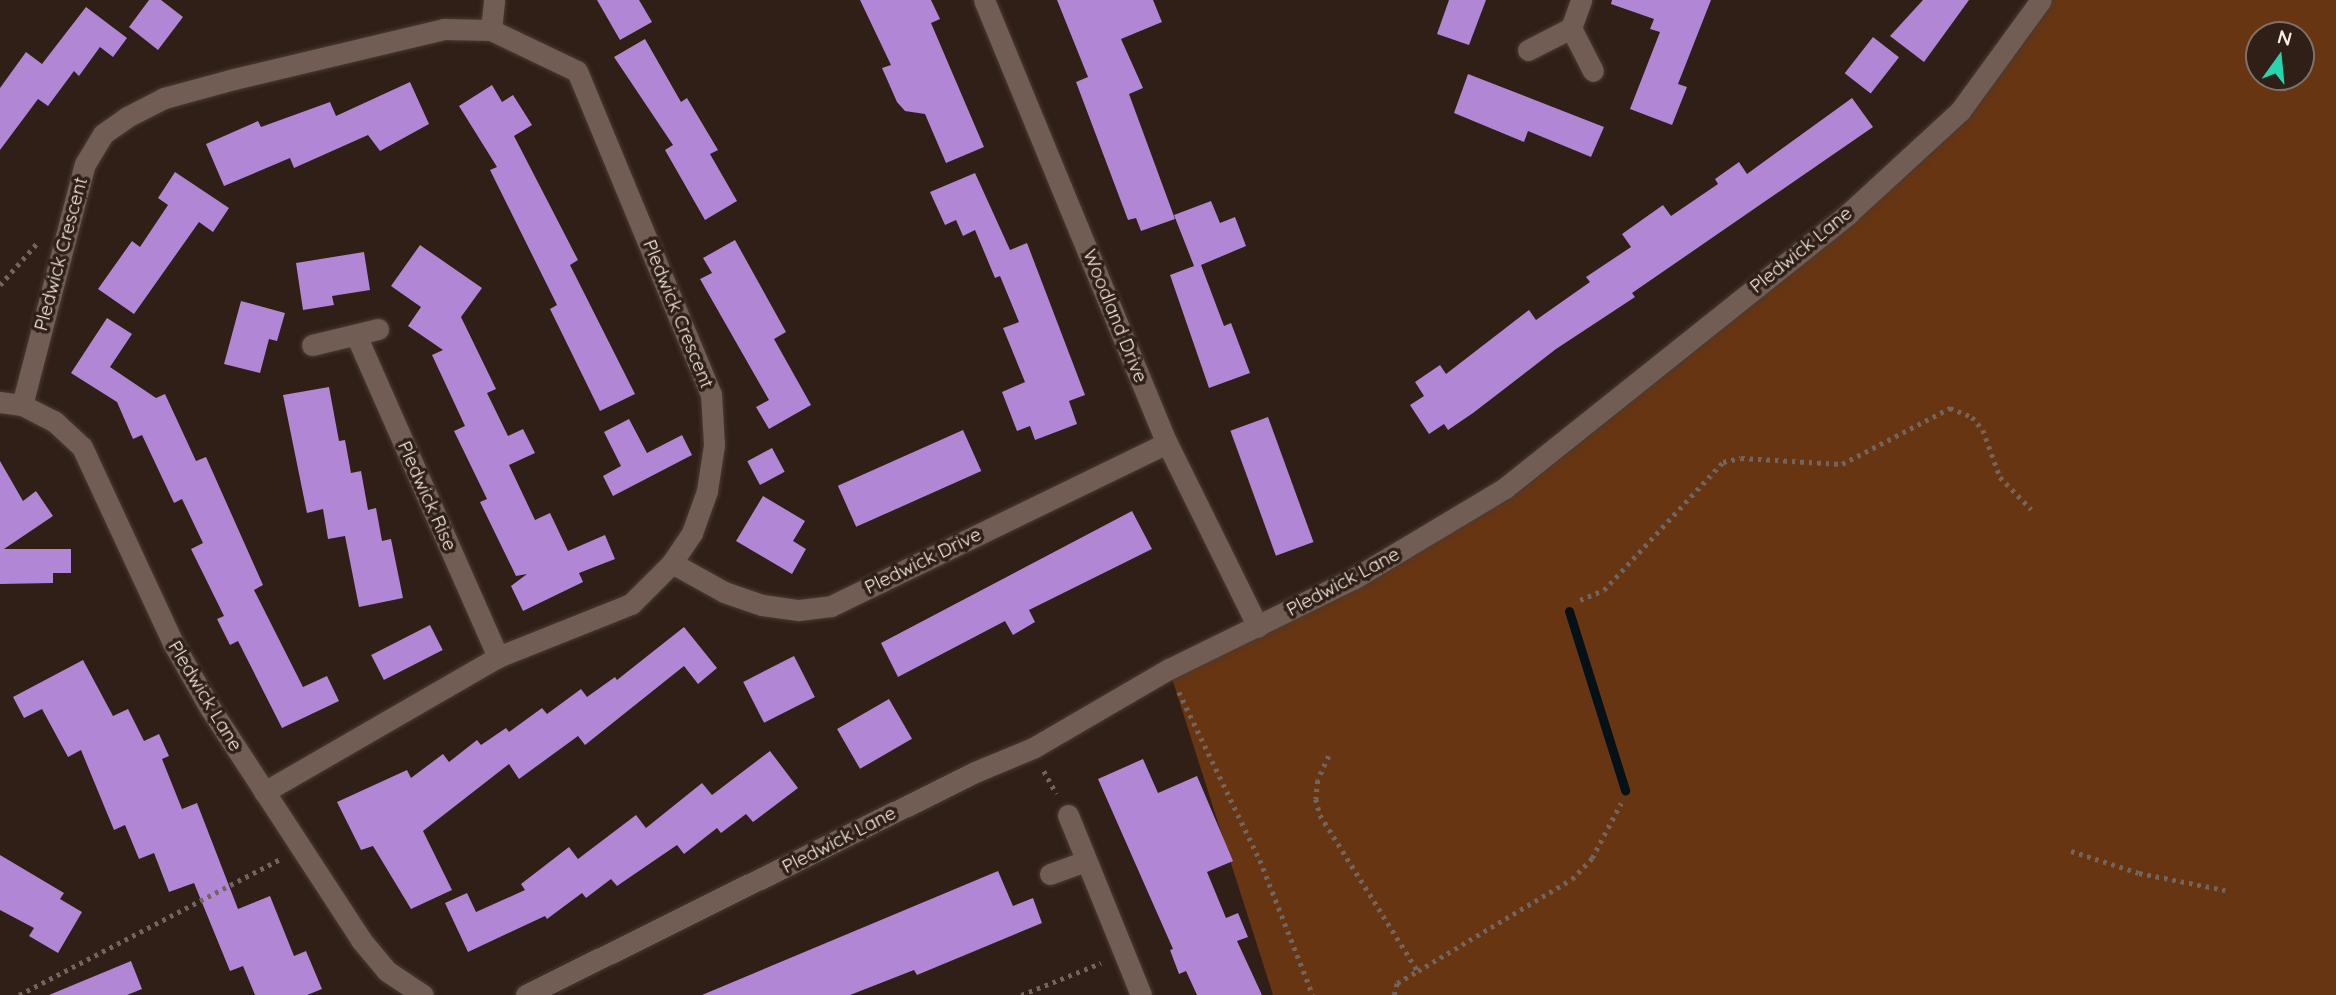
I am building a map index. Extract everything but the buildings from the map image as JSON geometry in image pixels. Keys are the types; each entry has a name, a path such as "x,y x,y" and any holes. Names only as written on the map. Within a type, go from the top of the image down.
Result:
{"street":[{"path":"491,30 494,0"},
{"name":"Woodland Drive","path":"984,0 1167,443 1258,626"},
{"path":"1581,0 1572,28 1592,71"},
{"name":"Pledwick Lane","path":"526,995 975,772 1032,748 1169,669 1353,579 1505,488 1849,213 1960,111 2041,0"},
{"path":"1528,50 1572,28"},
{"name":"Pledwick Crescent","path":"22,405 85,164 103,134 127,117 164,99 234,79 444,29 491,30 577,71 711,394 714,445 707,491 692,533 672,563 631,604 498,657 264,792"},
{"path":"312,345 378,329"},
{"name":"Pledwick Rise","path":"356,335 498,657"},
{"name":"Pledwick Lane","path":"0,402 22,405 54,421 82,447 173,643 299,849 387,971 423,995"},
{"name":"Pledwick Drive","path":"672,563 724,592 762,605 799,610 831,606 1167,443"},
{"path":"1068,815 1141,995"},
{"path":"1050,874 1086,861"}],"path":[{"path":"0,285 36,242 61,252"},
{"path":"1580,600 1604,590 1723,462 1741,458 1842,464 1950,408 1972,417 1983,430 2000,477 2031,509"},
{"path":"1169,669 1260,860 1312,995"},
{"path":"1032,748 1068,815"},
{"path":"1329,755 1318,780 1316,799 1320,815 1418,971"},
{"path":"1394,995 1397,984 1572,879 1592,858 1621,803"},
{"path":"19,995 299,849"},
{"path":"2071,851 2139,873 2225,890"},
{"path":"1021,995 1126,953"}],"shaded area":[{"path":"2041,0 2336,0 2336,995 1273,995 1169,669 1505,488 1960,111"}],"waterway":[{"path":"1569,611 1625,790"}]}
